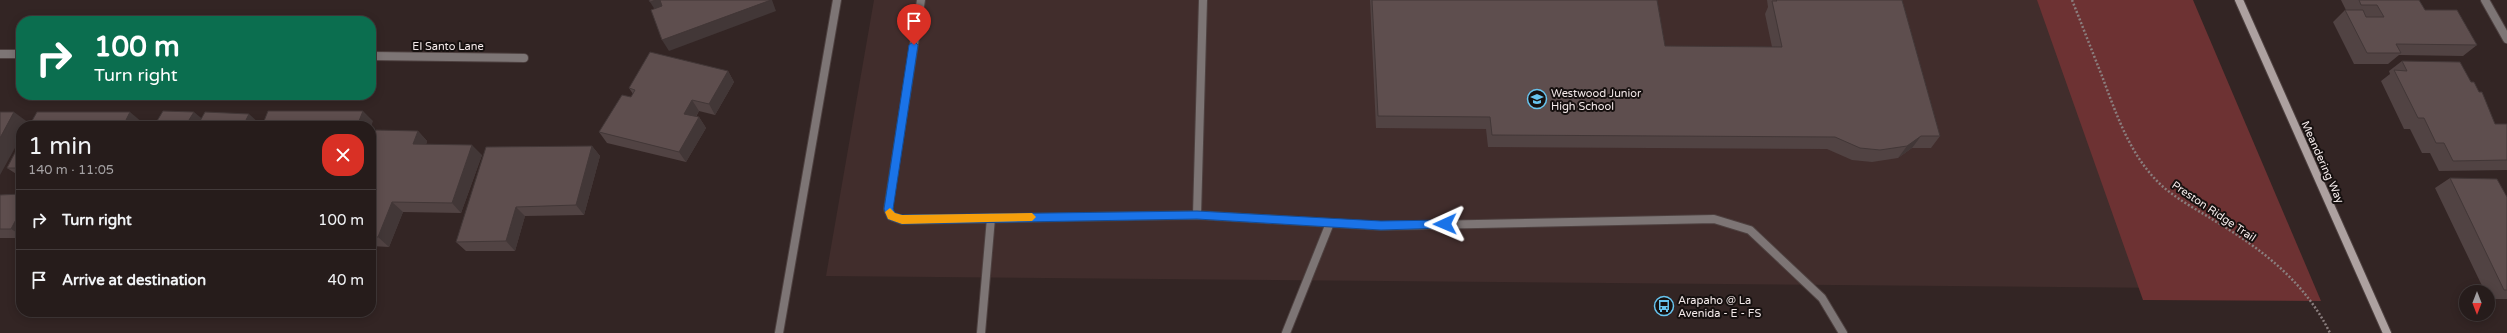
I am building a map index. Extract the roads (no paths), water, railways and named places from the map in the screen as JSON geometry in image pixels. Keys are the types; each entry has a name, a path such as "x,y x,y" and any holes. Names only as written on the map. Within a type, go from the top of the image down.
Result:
{"street":[{"path":"779,333 838,0"},
{"path":"921,0 888,209 892,216 902,220 1197,215 1381,226 1714,219 1750,230 1822,298 1843,333"},
{"path":"1197,215 1203,0"},
{"name":"Meandering Way","path":"2240,0 2387,333"},
{"path":"2485,0 2507,39"},
{"path":"0,54 16,54"},
{"name":"El Santo Lane","path":"376,56 524,58"},
{"path":"981,333 991,218"},
{"path":"1286,333 1330,223"}],"place":[{"name":"Westwood Junior High School","path":"1537,99"},
{"name":"Arapaho @ La Avenida - E - FS","path":"1664,306"}]}
